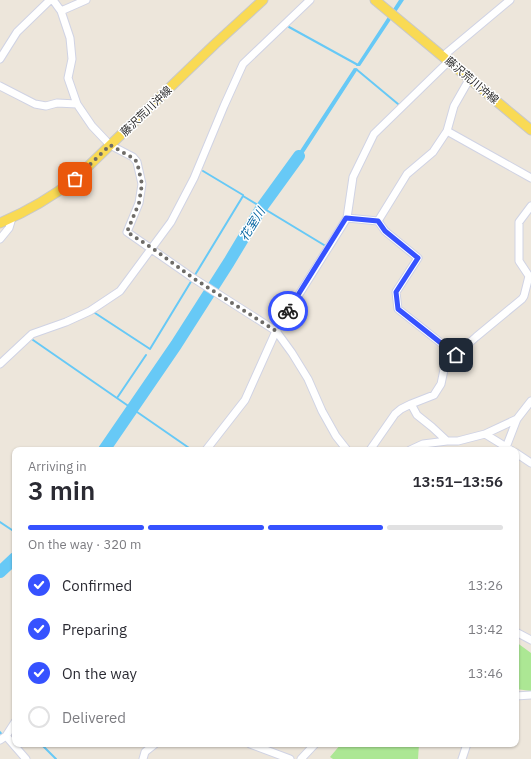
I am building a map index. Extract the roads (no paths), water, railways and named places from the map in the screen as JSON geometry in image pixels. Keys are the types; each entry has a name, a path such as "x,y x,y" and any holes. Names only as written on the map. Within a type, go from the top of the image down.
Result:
{"main road":[{"name":"藤沢荒川沖線","path":"0,222 33,208 75,179 224,34 263,0"},
{"name":"藤沢荒川沖線","path":"377,2 531,130"}],"street":[{"path":"0,59 17,32 50,0"},
{"path":"53,0 61,11 70,38 72,59 68,78 77,104 92,126 110,145 133,158 137,162 142,184 139,203 127,232 193,278 276,331 308,379 322,411 336,436 345,447"},
{"path":"61,11 86,0"},
{"path":"0,364 32,334 66,322 90,311 120,291 170,222 194,178 243,64 310,0"},
{"path":"208,447 245,400 276,331 346,218 353,177 374,134 446,58 510,0"},
{"path":"378,221 408,174 433,152 448,131 454,106 470,78"},
{"path":"0,86 35,104 46,106 57,103 77,104"},
{"path":"448,131 531,178"},
{"path":"372,447 395,414 411,404 434,395 441,384 445,365 528,297 529,276 519,261 519,222 531,206"},
{"path":"0,239 9,228 12,218"},
{"path":"346,218 378,221 385,231 418,258 396,292 398,309 456,355"},
{"path":"508,447 517,419 531,401"},
{"path":"411,404 417,415 447,441"},
{"path":"416,447 423,444 458,441 485,434 517,419"},
{"path":"485,434 504,447"},
{"path":"519,455 531,463"},
{"path":"519,634 531,640"},
{"path":"519,696 531,695"},
{"path":"12,726 3,738 12,746"},
{"path":"13,747 26,759"},
{"path":"143,759 145,752 151,747"},
{"path":"258,747 290,759"},
{"path":"301,759 313,747"},
{"path":"462,759 466,747"}],"water":[{"path":"399,0 404,0 360,66 356,66"},
{"path":"354,68 358,69 292,171 288,169"}],"waterway":[{"path":"289,27 358,65"},
{"path":"356,69 398,104"},
{"name":"花室川","path":"106,447 176,345 262,207 299,156"},
{"path":"203,171 243,195"},
{"path":"95,313 150,349 243,196 324,245"},
{"path":"33,340 188,447"},
{"path":"117,398 146,355"},
{"path":"0,522 12,530"},
{"name":"花室川","path":"0,572 12,561"},
{"path":"0,732 3,736"},
{"path":"44,747 56,759"}]}
